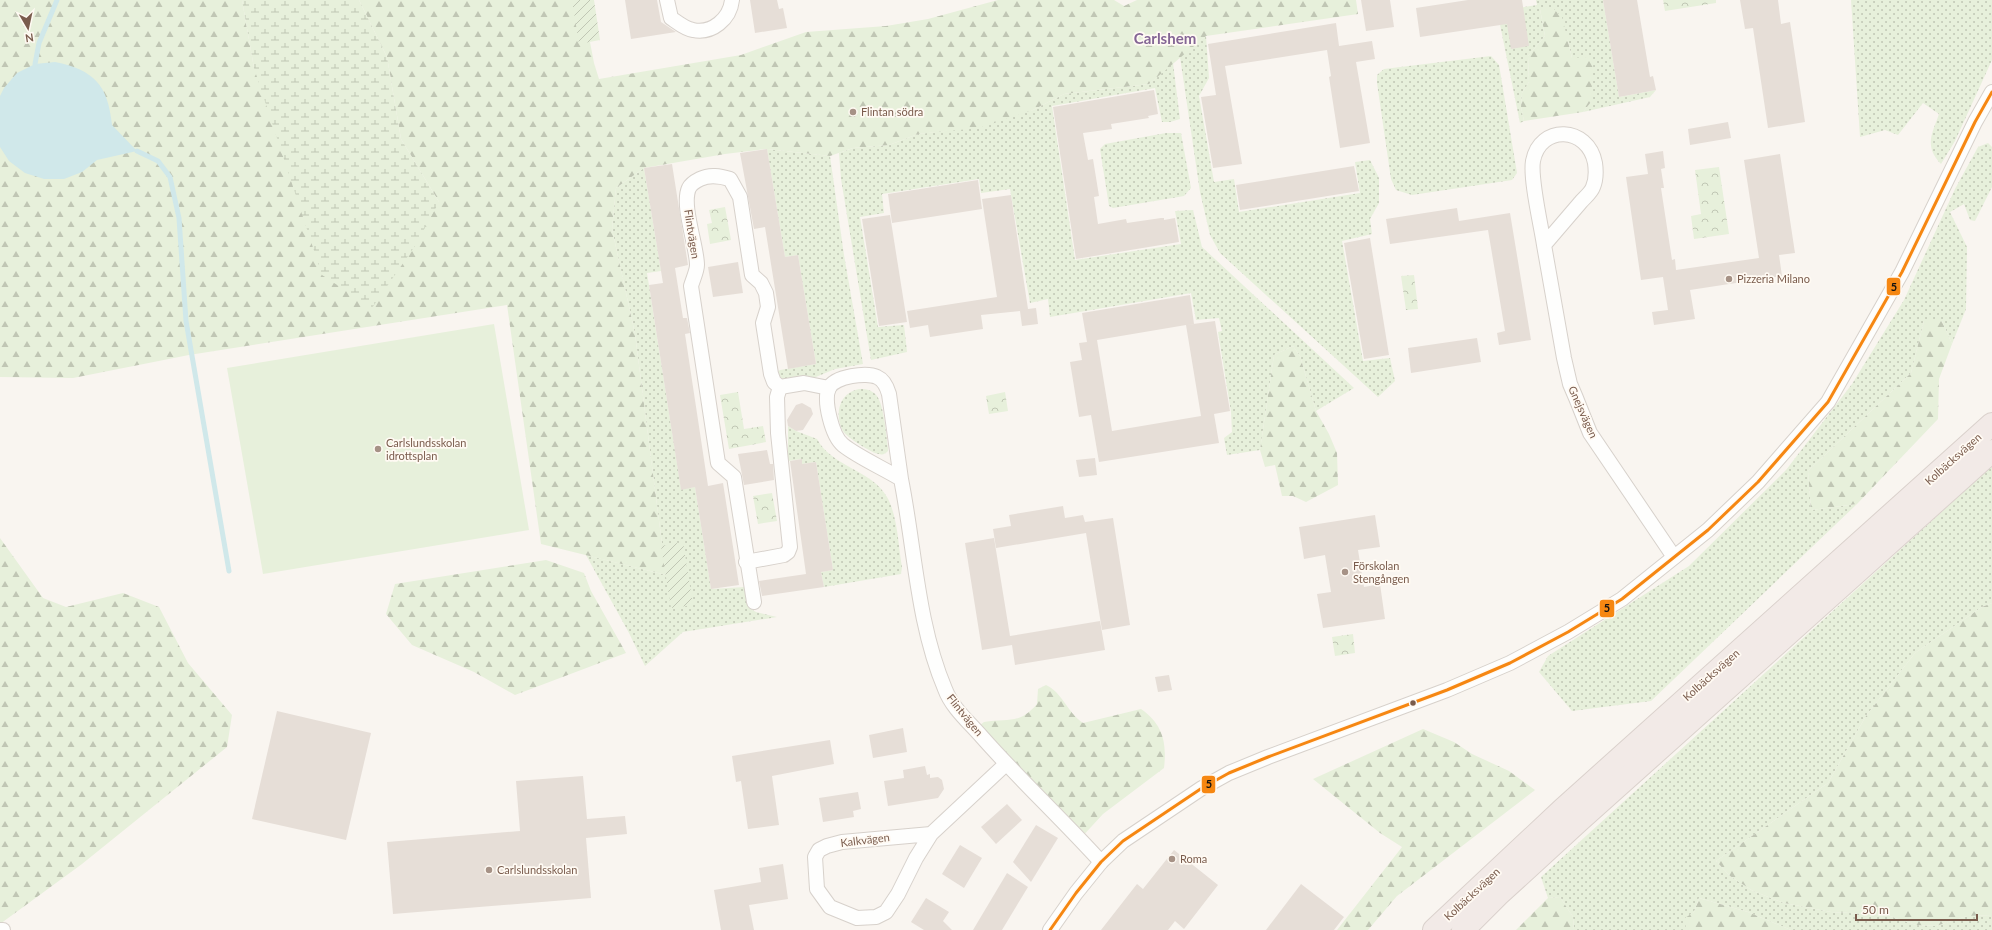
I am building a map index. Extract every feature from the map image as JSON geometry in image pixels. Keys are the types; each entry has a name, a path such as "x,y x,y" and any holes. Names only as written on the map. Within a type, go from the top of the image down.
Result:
{"highway":[{"name":"Kolbäcksvägen","path":"1434,930 1563,809 1992,424"},
{"name":"Kolbäcksvägen","path":"1463,930 1498,895 1580,820 1992,451"}],"street":[{"path":"667,0 671,18 692,30 707,31 718,25 728,14 732,0"},
{"path":"1050,930 1101,862 1123,841 1153,820 1222,777 1268,757 1447,690 1510,663 1622,599 1708,530 1758,482 1828,402 1902,272 1975,122 1992,92"},
{"name":"Gnejsvägen","path":"1544,245 1593,187 1596,170 1594,158 1590,149 1576,136 1558,134 1548,138 1536,150 1532,170 1544,245 1559,335 1570,384 1590,433 1674,557"},
{"name":"Flintvägen","path":"754,602 746,562 734,477 718,463 691,286 697,266 687,202 687,193 694,182 703,177 720,175 730,179 740,197 752,275 761,283 766,293 768,307 763,323 771,374 774,382 780,387"},
{"name":"Flintvägen","path":"829,388 834,382 870,374 879,377 886,384 889,394 923,619 945,690 956,707 1006,764 1101,862"},
{"path":"746,562 784,555 788,552 790,547 778,433 777,397 780,387 804,383 829,388 828,398 834,434 842,445 901,479"},
{"name":"Kalkvägen","path":"931,834 842,842 827,846 819,850 815,857 817,889 830,907 857,918 876,917 886,912 931,834 1006,764"}],"green space":[{"path":"0,0 242,0 254,68 439,202 401,139 387,57 359,0 582,0 594,63 599,79 741,55 806,32 886,26 928,19 998,0 1114,0 1124,6 1137,0 1356,0 1358,14 1206,36 1149,84 1064,94 1033,110 979,128 918,134 889,145 853,148 830,156 767,149 725,154 644,168 616,188 612,229 635,334 666,575 541,544 507,305 189,355 73,378 0,377"},
{"path":"242,0 359,0 387,57 401,139 439,202 415,246 372,308 322,275 254,68"},
{"path":"572,0 594,0 600,40 579,44"},
{"path":"1495,0 1506,10 1537,5 1536,0 1603,0 1619,97 1656,90 1650,97 1583,112 1591,102 1572,58 1568,41 1540,9 1545,36 1528,56 1529,82 1522,93 1521,107 1524,121 1520,123"},
{"path":"1663,0 1716,0 1716,3 1665,11"},
{"path":"1851,0 1992,0 1992,60 1955,141 1941,164 1936,158 1931,146 1932,134 1939,114 1923,103 1898,135 1885,130 1860,137"},
{"path":"1553,8 1562,17 1572,58 1587,57 1593,63 1591,102 1583,112 1524,121 1521,107 1522,93 1529,82 1528,56 1545,36 1540,9"},
{"path":"1206,36 1209,78 1199,96 1214,182 1234,179 1239,212 1360,193 1355,162 1370,160 1379,178 1379,203 1370,219 1372,234 1342,241 1363,361 1390,358 1395,381 1378,397 1220,253 1210,235 1200,192 1180,57"},
{"path":"1491,56 1499,65 1517,173 1512,180 1412,195 1396,190 1391,179 1377,75 1384,69"},
{"path":"1173,63 1180,119 1170,122 1162,122 1155,88 1052,106 1075,260 1181,244 1175,211 1193,210 1202,247 1354,388 1316,411 1300,356 1293,346 1274,355 1260,450 1227,455 1224,438 1232,432 1231,412 1218,332 1222,331 1219,318 1196,320 1191,293 1050,317 1048,299 1030,303 1010,189 981,193 979,179 882,194 884,213 860,217 878,327 904,325 907,352 871,360 841,179 839,153 853,148 889,145 918,134 945,131 1033,110 1064,94 1149,84"},
{"path":"1166,133 1181,133 1191,188 1184,196 1113,208 1109,206 1100,149 1105,144"},
{"path":"1988,143 1992,147 1992,187 1975,221 1970,220 1964,204 1950,212 1967,247 1966,309 1952,344 1942,321 1924,321 1911,373 1808,471 1811,510 1857,504 1651,701 1572,711 1539,672 1548,656 1689,566 1786,470 1852,384 1904,300 1955,189 1978,147"},
{"path":"767,149 830,156 844,255 863,364 835,369 811,379 786,382 776,373 780,370 816,364 798,255 785,257"},
{"path":"1719,167 1729,234 1694,239 1691,216 1701,214 1695,170"},
{"path":"644,168 661,271 647,273 681,489 695,487 711,589 745,587 749,608 756,612 777,617 683,632 645,666 629,633 586,555 666,575 635,334 612,229 616,188"},
{"path":"725,207 731,240 710,244 707,224 712,223 709,210"},
{"path":"1414,275 1418,309 1406,310 1401,276"},
{"path":"1924,321 1942,321 1952,344 1939,379 1938,419 1857,504 1811,510 1808,471 1911,373"},
{"name":"Carlslundsskolan idrottsplan","path":"494,324 529,530 263,574 227,368"},
{"path":"1293,346 1300,356 1316,411 1329,434 1337,453 1338,485 1306,502 1293,496 1282,496 1275,465 1265,467 1260,450 1274,355"},
{"path":"859,389 874,393 880,402 888,448 888,451 884,454 871,451 854,441 845,434 840,424 840,405 847,395 852,391"},
{"path":"738,392 744,429 763,426 766,442 729,449 720,395"},
{"path":"1005,392 1008,411 989,414 986,396"},
{"path":"788,426 796,431 817,439 832,456 872,480 887,497 891,505 897,531 902,567 901,574 824,587 821,572 833,570 816,462 802,464 801,459 788,461"},
{"path":"1992,466 1992,603 1982,607 1915,653 1866,716 1828,783 1716,861 1730,876 1753,891 1784,903 1831,912 1887,915 1916,925 1936,926 1967,916 1992,915 1992,930 1791,930 1748,912 1699,898 1694,912 1686,918 1686,930 1574,930 1573,917 1560,897 1548,898 1541,877"},
{"path":"772,493 777,521 758,524 753,496"},
{"path":"0,538 43,598 66,607 123,593 159,607 188,663 232,715 227,747 82,864 0,924"},
{"path":"683,542 693,605 671,608 661,546"},
{"path":"546,560 584,573 591,591 626,653 515,695 474,672 412,645 386,614 395,584"},
{"path":"1992,603 1992,915 1967,916 1936,926 1916,925 1887,915 1831,912 1784,903 1753,891 1730,876 1716,861 1828,783 1866,716 1915,653 1982,607"},
{"path":"1353,634 1355,653 1335,656 1332,637"},
{"path":"1046,685 1052,688 1061,697 1077,718 1083,723 1141,709 1159,728 1164,742 1164,768 1103,814 1080,839 975,729 984,722 1019,718 1031,711 1037,704 1038,689"},
{"path":"1423,729 1454,742 1472,754 1509,771 1535,790 1397,896 1368,930 1337,930 1402,847 1380,833 1313,779"},
{"path":"1560,897 1573,917 1574,930 1516,930 1548,898"},
{"path":"1699,898 1748,912 1791,930 1686,930 1685,918 1694,912"}],"water":[{"path":"55,62 80,70 97,82 107,99 112,125 137,151 97,160 82,172 64,179 44,179 25,173 9,161 0,147 0,96 4,88 17,73 35,64"}],"building":[{"path":"625,0 657,0 661,22 676,32 631,39"},
{"path":"750,0 777,0 779,9 783,8 787,28 755,33"},
{"path":"1361,0 1390,0 1394,27 1366,31"},
{"path":"1468,0 1522,0 1529,46 1511,49 1507,24 1420,37 1416,8"},
{"path":"1603,0 1637,0 1650,77 1653,76 1656,90 1619,97"},
{"path":"1740,0 1778,0 1781,24 1790,22 1805,122 1768,128 1753,28 1745,29"},
{"path":"1336,23 1339,46 1372,41 1375,59 1356,62 1370,143 1340,148 1329,77 1331,76 1327,50 1225,66 1242,164 1213,168 1201,97 1216,95 1208,44"},
{"path":"1154,90 1158,114 1148,116 1149,118 1111,124 1112,129 1083,133 1088,160 1093,159 1099,196 1094,197 1098,224 1126,219 1127,223 1161,218 1164,218 1164,220 1175,218 1179,242 1076,259 1053,107"},
{"path":"1728,122 1731,138 1690,145 1688,129"},
{"path":"767,149 785,257 798,255 816,364 788,369 765,227 754,229 740,153"},
{"path":"1663,151 1665,168 1661,169 1664,188 1661,188 1672,260 1675,259 1676,270 1759,258 1744,160 1780,154 1795,253 1779,255 1782,276 1690,290 1695,319 1654,325 1652,312 1668,310 1663,277 1641,280 1626,177 1648,174 1645,154"},
{"path":"672,164 688,265 675,268 683,318 687,318 690,333 685,334 708,486 723,483 739,585 711,589 695,487 681,490 649,285 663,283 644,168"},
{"path":"1354,166 1359,191 1240,210 1236,185"},
{"path":"978,180 982,209 892,223 888,194"},
{"path":"1011,195 1028,309 1036,308 1038,324 1022,326 1020,311 981,315 983,329 930,337 928,325 910,328 907,311 997,297 982,199"},
{"path":"1457,208 1459,221 1510,213 1531,340 1499,345 1497,333 1505,331 1488,230 1390,244 1386,219"},
{"path":"890,215 907,322 879,326 862,219"},
{"path":"1370,238 1389,355 1364,359 1344,243"},
{"path":"738,262 743,293 713,297 708,267"},
{"path":"1190,295 1194,324 1215,321 1230,411 1214,414 1219,443 1099,462 1091,415 1079,417 1070,362 1082,360 1079,343 1087,342 1082,313","holes":["1186,325 1201,416 1112,431 1097,340"]},
{"path":"1477,338 1481,362 1411,373 1408,348"},
{"path":"802,403 811,408 813,414 803,430 796,431 788,426 787,420 796,405"},
{"path":"767,450 770,464 773,464 774,480 744,485 738,454"},
{"path":"1095,458 1097,475 1079,477 1076,460"},
{"path":"802,459 802,464 816,462 833,570 821,572 824,587 762,596 759,581 806,574 790,461"},
{"path":"1063,506 1065,518 1083,515 1085,522 1113,518 1130,625 1102,630 1086,533 996,548 993,529 1011,526 1009,515"},
{"name":"Förskolan Stengången","path":"1375,515 1380,547 1358,550 1364,587 1380,584 1385,619 1323,628 1317,594 1331,592 1325,555 1304,559 1299,527"},
{"path":"994,538 1010,636 1100,621 1105,650 1015,665 1012,645 982,650 965,543"},
{"path":"1169,675 1172,690 1158,692 1155,677"},
{"path":"277,711 371,733 346,840 252,819"},
{"path":"903,728 907,752 873,758 869,735"},
{"path":"830,740 834,764 772,776 779,825 748,829 741,781 736,782 732,756"},
{"path":"925,766 927,775 930,774 930,778 938,777 942,780 944,789 938,798 888,806 884,781 904,778 903,770"},
{"name":"Carlslundsskolan","path":"583,776 587,819 625,816 627,834 586,838 591,898 393,914 387,842 520,831 516,781"},
{"path":"858,792 861,809 853,811 854,817 823,822 819,798"},
{"path":"1007,804 1022,820 996,844 981,827"},
{"path":"1036,825 1058,838 1031,882 1013,862"},
{"path":"960,845 982,858 964,888 942,874"},
{"path":"1174,850 1218,885 1184,929 1175,921 1168,930 1101,930 1137,884 1143,889"},
{"path":"783,864 788,899 749,905 754,930 721,930 714,890 761,882 759,868"},
{"path":"1007,873 1028,887 1002,930 973,930"},
{"path":"1301,884 1344,917 1334,930 1266,930"},
{"path":"926,898 949,912 943,921 952,930 924,930 911,922"}],"waterway":[{"path":"35,64 39,43 57,0"},
{"path":"137,151 158,161 170,177 179,218 186,321 229,571"}],"transit line":[{"name":"5","path":"1050,930 1076,893 1101,862 1123,841 1202,788 1229,773 1268,757 1447,690 1510,663 1568,632 1622,599 1708,530 1758,482 1828,402 1902,272 1975,122 1992,92"}],"place":[{"name":"Flintan södra","path":"853,112"},
{"name":"Pizzeria Milano","path":"1729,279"},
{"name":"Carlslundsskolan idrottsplan","path":"378,449"},
{"name":"Förskolan Stengången","path":"1345,572"},
{"name":"Roma","path":"1172,859"},
{"name":"Carlslundsskolan","path":"489,870"}],"district":[{"name":"Carlshem","path":"1165,39"}]}
